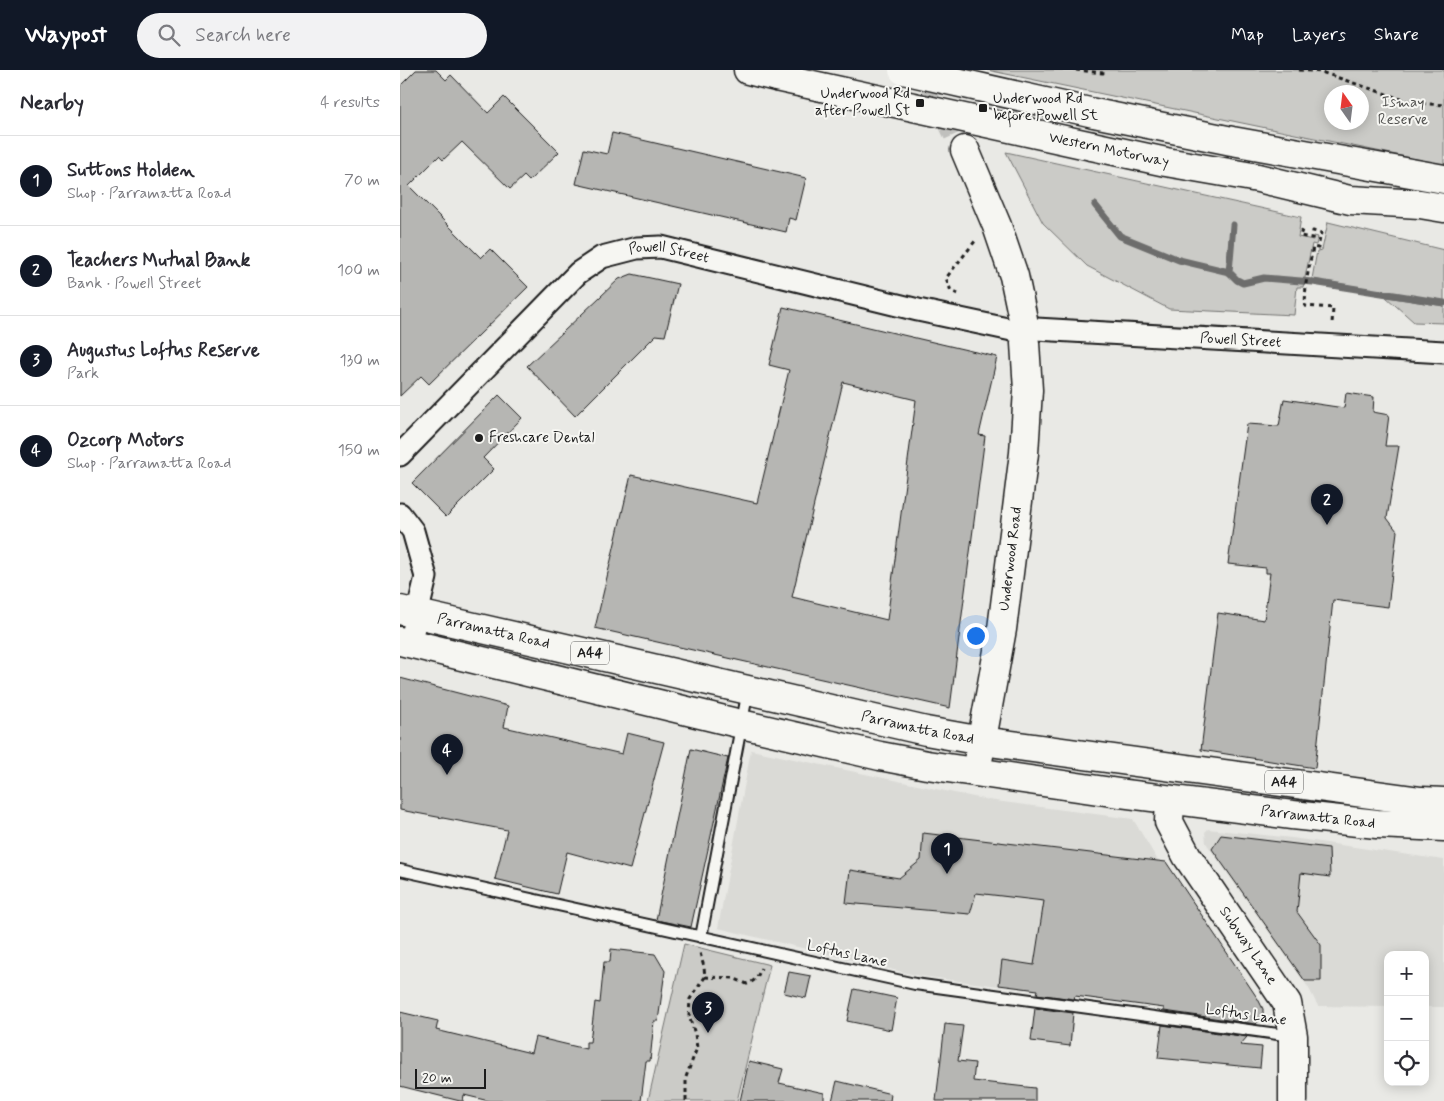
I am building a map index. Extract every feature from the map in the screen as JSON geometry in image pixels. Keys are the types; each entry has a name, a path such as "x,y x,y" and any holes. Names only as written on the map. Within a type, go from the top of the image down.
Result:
{"main road":[{"name":"Western Motorway","path":"748,70 1166,162 1258,178 1350,200 1420,204 1444,208"},
{"path":"904,70 1094,113 1232,141 1444,179"},
{"name":"Underwood Road","path":"965,150 997,226 1014,276 1024,330 1028,390 1024,453 1002,629 976,772"},
{"path":"1350,200 1444,228"},
{"name":"Parramatta Road","path":"409,612 926,731 982,741 1421,801 1444,802"},
{"name":"Parramatta Road","path":"405,642 880,756 1170,800 1377,824 1444,826"},
{"name":"Subway Lane","path":"1170,800 1169,822 1187,856 1286,1003 1293,1036 1293,1101"}],"street":[{"name":"Powell Street","path":"400,455 578,273 602,256 637,248 661,247 918,310 1024,330 1132,334 1444,352"},
{"path":"400,514 413,531 426,577 409,612 405,642"}],"lane":[{"path":"698,937 724,820 748,689"},
{"name":"Loftus Lane","path":"400,870 915,984 1293,1036"}],"path":[{"path":"1076,70 1103,73 1103,70"},
{"path":"1299,70 1321,72 1414,103 1444,105"},
{"path":"1302,230 1300,236 1312,238 1313,232 1321,233 1318,248 1314,247 1304,306 1333,308 1332,324"},
{"path":"960,295 951,291 946,278 976,240"},
{"path":"686,1101 686,1077 697,1048 695,1034 688,1016 690,999 705,977 698,937"},
{"path":"705,977 733,978 747,984 753,982 758,976 768,952"}],"shaded area":[{"path":"751,750 988,800 1133,819 1238,995 1243,1016 919,976 718,928"},
{"path":"1208,829 1292,838 1444,860 1444,1007 1429,1007 1429,951 1384,951 1384,1007 1318,1006 1308,987 1206,843 1205,832"}],"green space":[{"name":"Ismay Reserve","path":"987,70 1444,70 1444,165"},
{"path":"1006,152 1301,217 1298,237 1313,240 1314,236 1318,237 1316,245 1312,244 1303,287 1297,287 1294,315 1169,309 1087,266 1043,223"},
{"path":"1328,222 1444,250 1444,301 1312,279 1317,251 1322,250"},
{"path":"1386,297 1444,306 1444,323 1414,322"},
{"path":"684,944 770,965 737,1101 648,1101"}],"building":[{"path":"416,70 436,70 446,80 451,75 488,113 504,97 559,152 529,181 524,176 510,189 462,142 443,160 439,156 409,186 481,258 490,249 528,287 429,384 421,376 400,396 400,86"},
{"path":"612,133 806,178 796,220 789,218 786,232 576,184 584,149 607,154"},
{"path":"632,274 678,284 665,336 656,335 575,416 527,366 619,279"},
{"path":"783,307 997,357 979,435 985,436 950,708 595,628 631,475 757,503 789,370 769,365","holes":["843,382 916,400 887,620 792,597"]},
{"path":"1346,393 1374,397 1373,412 1389,415 1385,446 1399,446 1387,518 1397,531 1388,607 1333,600 1315,768 1201,750 1218,613 1264,620 1270,573 1266,573 1266,568 1228,564 1247,424 1279,426 1284,399 1344,408"},
{"name":"Freshcare Dental","path":"499,395 522,418 483,458 494,469 446,517 412,483"},
{"path":"400,678 508,706 504,727 622,754 627,733 664,742 630,869 567,852 557,894 495,879 507,830 400,810"},
{"path":"691,749 728,758 691,927 656,920"},
{"path":"923,833 1166,862 1258,999 1263,1009 1263,1015 1256,1024 1164,1011 1164,1008 1075,996 1074,999 1037,994 1038,990 999,985 1002,960 1034,965 1044,901 976,893 970,914 846,903 850,870 899,878 921,860"},
{"path":"1221,835 1329,848 1330,877 1301,873 1297,912 1321,945 1321,981 1305,981 1212,849"},
{"path":"611,949 655,954 665,971 658,1021 654,1021 650,1061 646,1061 641,1101 489,1101 464,1095 463,1101 460,1101 400,1086 400,1012 438,1021 436,1030 531,1053 535,1037 586,1049 586,1042 590,1042 595,1002 600,1003 604,962 610,962"},
{"path":"789,972 811,976 806,998 784,993"},
{"path":"854,989 897,998 891,1030 847,1021"},
{"path":"1035,1008 1073,1013 1070,1046 1031,1041"},
{"path":"945,1024 963,1026 958,1061 975,1063 973,1081 1035,1088 1035,1101 936,1101"},
{"path":"1162,1025 1247,1037 1240,1045 1262,1047 1260,1068 1158,1058"},
{"path":"749,1061 783,1069 779,1083 824,1093 824,1101 740,1101"},
{"path":"837,1081 891,1094 890,1101 832,1101"}],"waterway":[{"path":"1095,205 1120,236 1179,260 1229,272 1243,283 1264,278 1313,282 1444,303"},
{"path":"1229,272 1233,225"}],"tunnel":[{"path":"928,70 965,150"}],"place":[{"name":"Underwood Rd after Powell St","path":"920,103"},
{"name":"Underwood Rd before Powell St","path":"983,108"},
{"name":"Freshcare Dental","path":"479,438"},
{"name":"Teachers Mutual Bank","path":"1327,525"},
{"name":"Ozcorp Motors","path":"447,775"},
{"name":"Suttons Holden","path":"947,874"},
{"name":"Augustus Loftus Reserve","path":"708,1033"}]}
